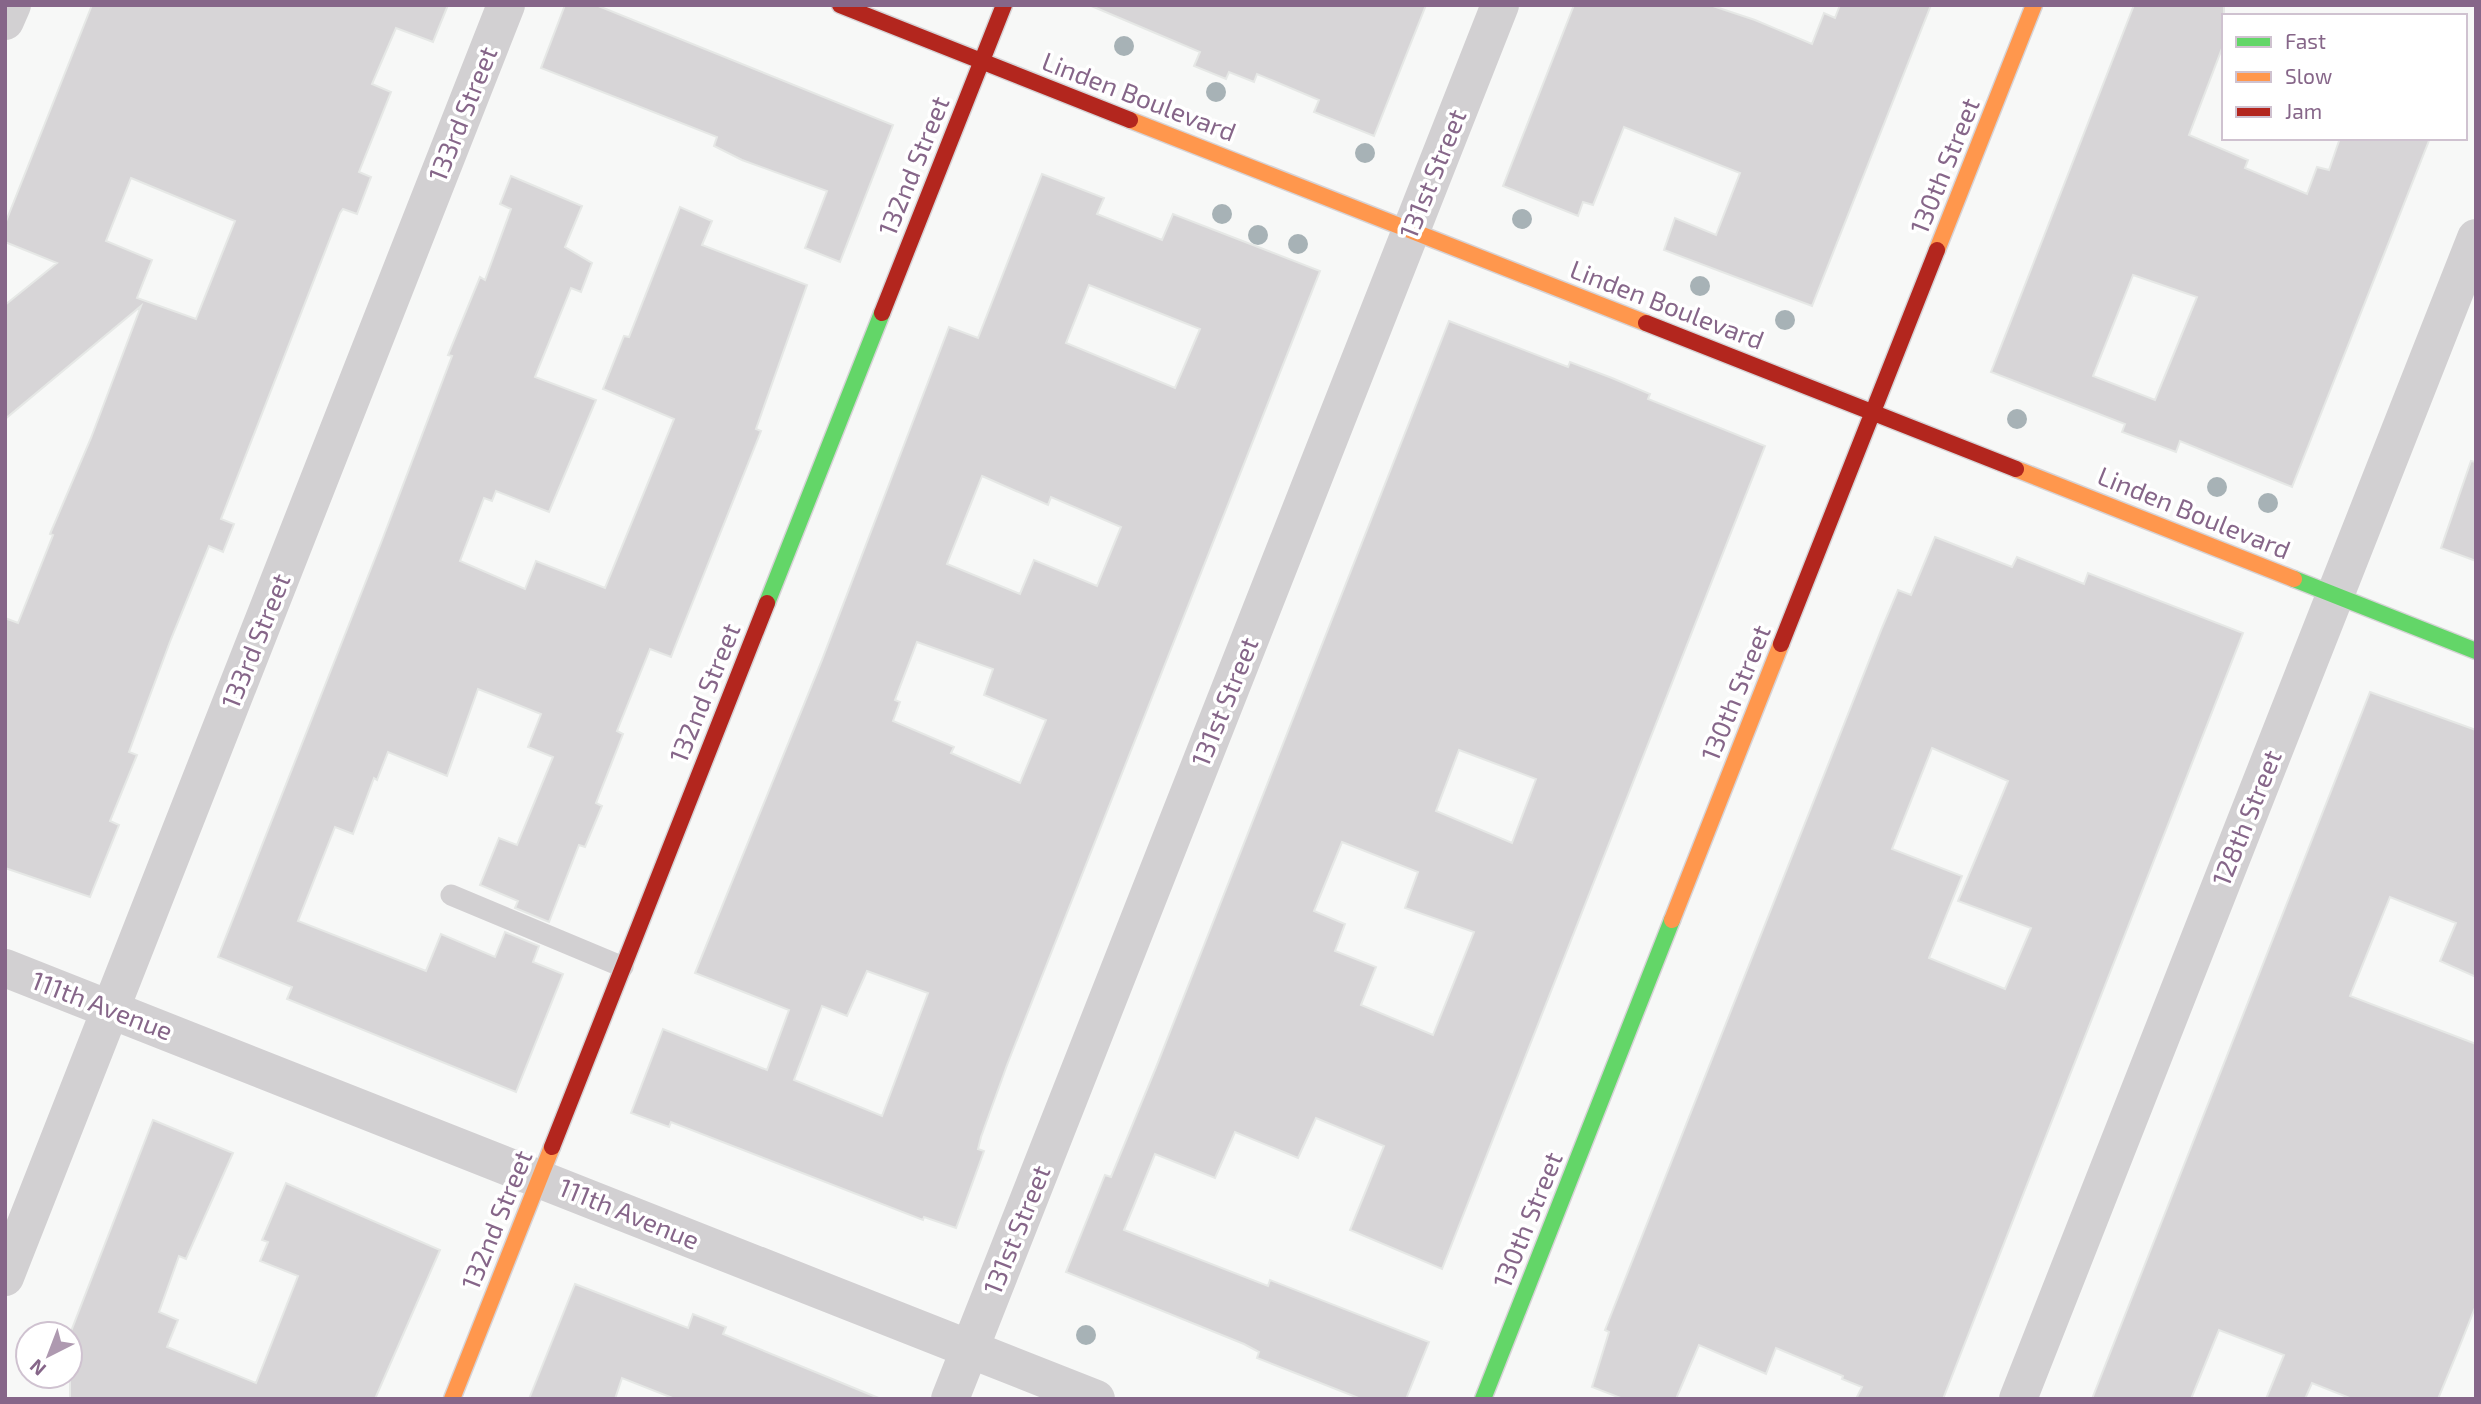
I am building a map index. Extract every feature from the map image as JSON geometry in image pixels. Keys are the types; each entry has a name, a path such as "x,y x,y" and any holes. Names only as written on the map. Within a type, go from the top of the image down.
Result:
{"street":[{"path":"5,21 12,5"},
{"name":"133rd Street","path":"5,1277 506,5"},
{"name":"Linden Boulevard","path":"840,5 2476,651"},
{"name":"132nd Street","path":"452,1399 1004,5"},
{"name":"131st Street","path":"950,1399 1500,5"},
{"name":"130th Street","path":"1483,1399 2034,5"},
{"name":"128th Street","path":"2018,1399 2476,238"},
{"name":"111th Avenue","path":"5,968 1096,1399"}],"lane":[{"path":"452,895 624,967"}],"building":[{"path":"92,5 448,5 433,42 396,28 372,84 391,92 359,172 371,177 357,214 343,209 340,213 221,519 234,524 223,552 209,546 171,639 129,752 137,755 110,821 119,825 90,897 5,868 5,618 18,623 53,535 50,534 91,438 141,306 5,419 5,305 57,263 5,242 5,224","holes":["131,178 235,221 196,319 137,298 152,260 106,241"]},
{"path":"565,5 596,5 893,125 840,262 805,248 827,191 742,160 714,146 717,137 541,68"},
{"path":"1089,5 1426,5 1374,136 1314,112 1319,100 1257,74 1254,82 1229,72 1226,79 1194,66 1200,52"},
{"path":"1574,5 1710,5 1812,44 1824,13 1835,18 1840,5 1931,5 1812,306 1664,250 1675,218 1716,235 1740,173 1624,127 1593,205 1583,202 1578,216 1503,186"},
{"path":"2134,5 2224,5 2222,48 2189,135 2248,160 2245,168 2307,194 2317,167 2329,170 2339,140 2429,140 2292,487 2180,441 2176,452 2122,432 2125,424 1991,372","holes":["2133,275 2197,297 2155,400 2093,376"]},
{"path":"1042,174 1104,198 1097,214 1162,240 1173,214 1320,271 1007,1065 981,1137 978,1149 984,1151 956,1228 924,1217 923,1220 671,1122 669,1127 631,1113 663,1029 767,1070 789,1010 695,973 822,660 949,327 978,338","holes":["1089,285 1200,329 1175,388 1066,343","982,476 1048,505 1051,497 1121,527 1097,586 1034,560 1020,594 947,564","917,642 993,669 984,695 1046,720 1020,783 951,753 954,747 893,721 900,702 895,700","867,971 928,993 882,1116 794,1080 822,1006 847,1016"]},
{"path":"511,176 582,206 565,247 592,263 581,292 571,288 535,377 596,400 549,512 496,491 492,501 484,498 460,561 525,589 536,561 605,588 674,419 603,389 624,336 629,337 680,207 712,221 702,245 807,285 756,429 761,431 671,657 650,649 617,731 623,734 596,803 602,806 585,847 579,845 549,922 515,908 518,901 480,885 499,838 517,845 553,757 528,747 541,714 478,689 447,776 388,752 377,780 374,778 353,834 335,827 298,921 426,971 441,934 495,957 505,932 539,946 533,962 563,974 516,1092 287,999 292,987 218,957 381,543 452,356 448,355 480,277 485,280 511,209 500,204"},
{"path":"1449,321 1568,367 1570,362 1612,378 1650,394 1648,399 1765,446 1442,1269 1350,1230 1384,1146 1316,1118 1298,1158 1235,1132 1215,1178 1155,1154 1124,1230 1268,1286 1270,1280 1429,1342 1406,1399 1361,1399 1257,1358 1259,1352 1244,1344 1066,1272 1105,1175 1111,1177","holes":["1459,750 1536,779 1512,843 1436,811","1342,842 1418,872 1405,908 1474,932 1433,1035 1361,1005 1376,967 1335,951 1345,924 1314,911"]},
{"path":"2471,461 2476,462 2476,561 2441,548"},
{"path":"1935,537 2012,567 2017,557 2084,584 2088,573 2243,633 1943,1399 1856,1399 1862,1387 1842,1379 1843,1376 1776,1348 1766,1374 1699,1345 1676,1399 1623,1399 1592,1387 1609,1332 1605,1330 1882,628 1898,590 1911,595","holes":["1932,748 2008,781 1958,901 2031,928 2005,989 1929,958 1962,876 1892,849"]},
{"path":"2370,692 2476,730 2476,977 2440,961 2456,923 2390,897 2350,996 2476,1044 2476,1305 2438,1399 2352,1399 2312,1383 2305,1399 2266,1399 2284,1355 2219,1330 2191,1399 2092,1399"},
{"path":"153,1120 233,1153 186,1259 179,1256 159,1312 178,1320 167,1347 256,1383 298,1276 260,1261 268,1242 262,1240 286,1183 440,1250 375,1399 70,1399 70,1390 84,1390 84,1320 75,1320"},
{"path":"575,1284 688,1328 693,1314 726,1327 723,1334 881,1399 675,1399 622,1378 615,1399 529,1399"}],"traffic: fast":[{"path":"767,603 882,313"},
{"path":"2294,579 2476,651"},
{"path":"1483,1399 1672,920"}],"traffic: slow":[{"path":"1937,250 2034,5"},
{"path":"1130,120 1646,323"},
{"path":"2016,469 2294,579"},
{"path":"1672,920 1781,644"},
{"path":"452,1399 552,1147"}],"traffic: jam":[{"path":"840,5 1130,120"},
{"path":"882,313 1004,5"},
{"path":"1781,644 1937,250"},
{"path":"1646,323 2016,469"},
{"path":"552,1147 767,603"}]}
